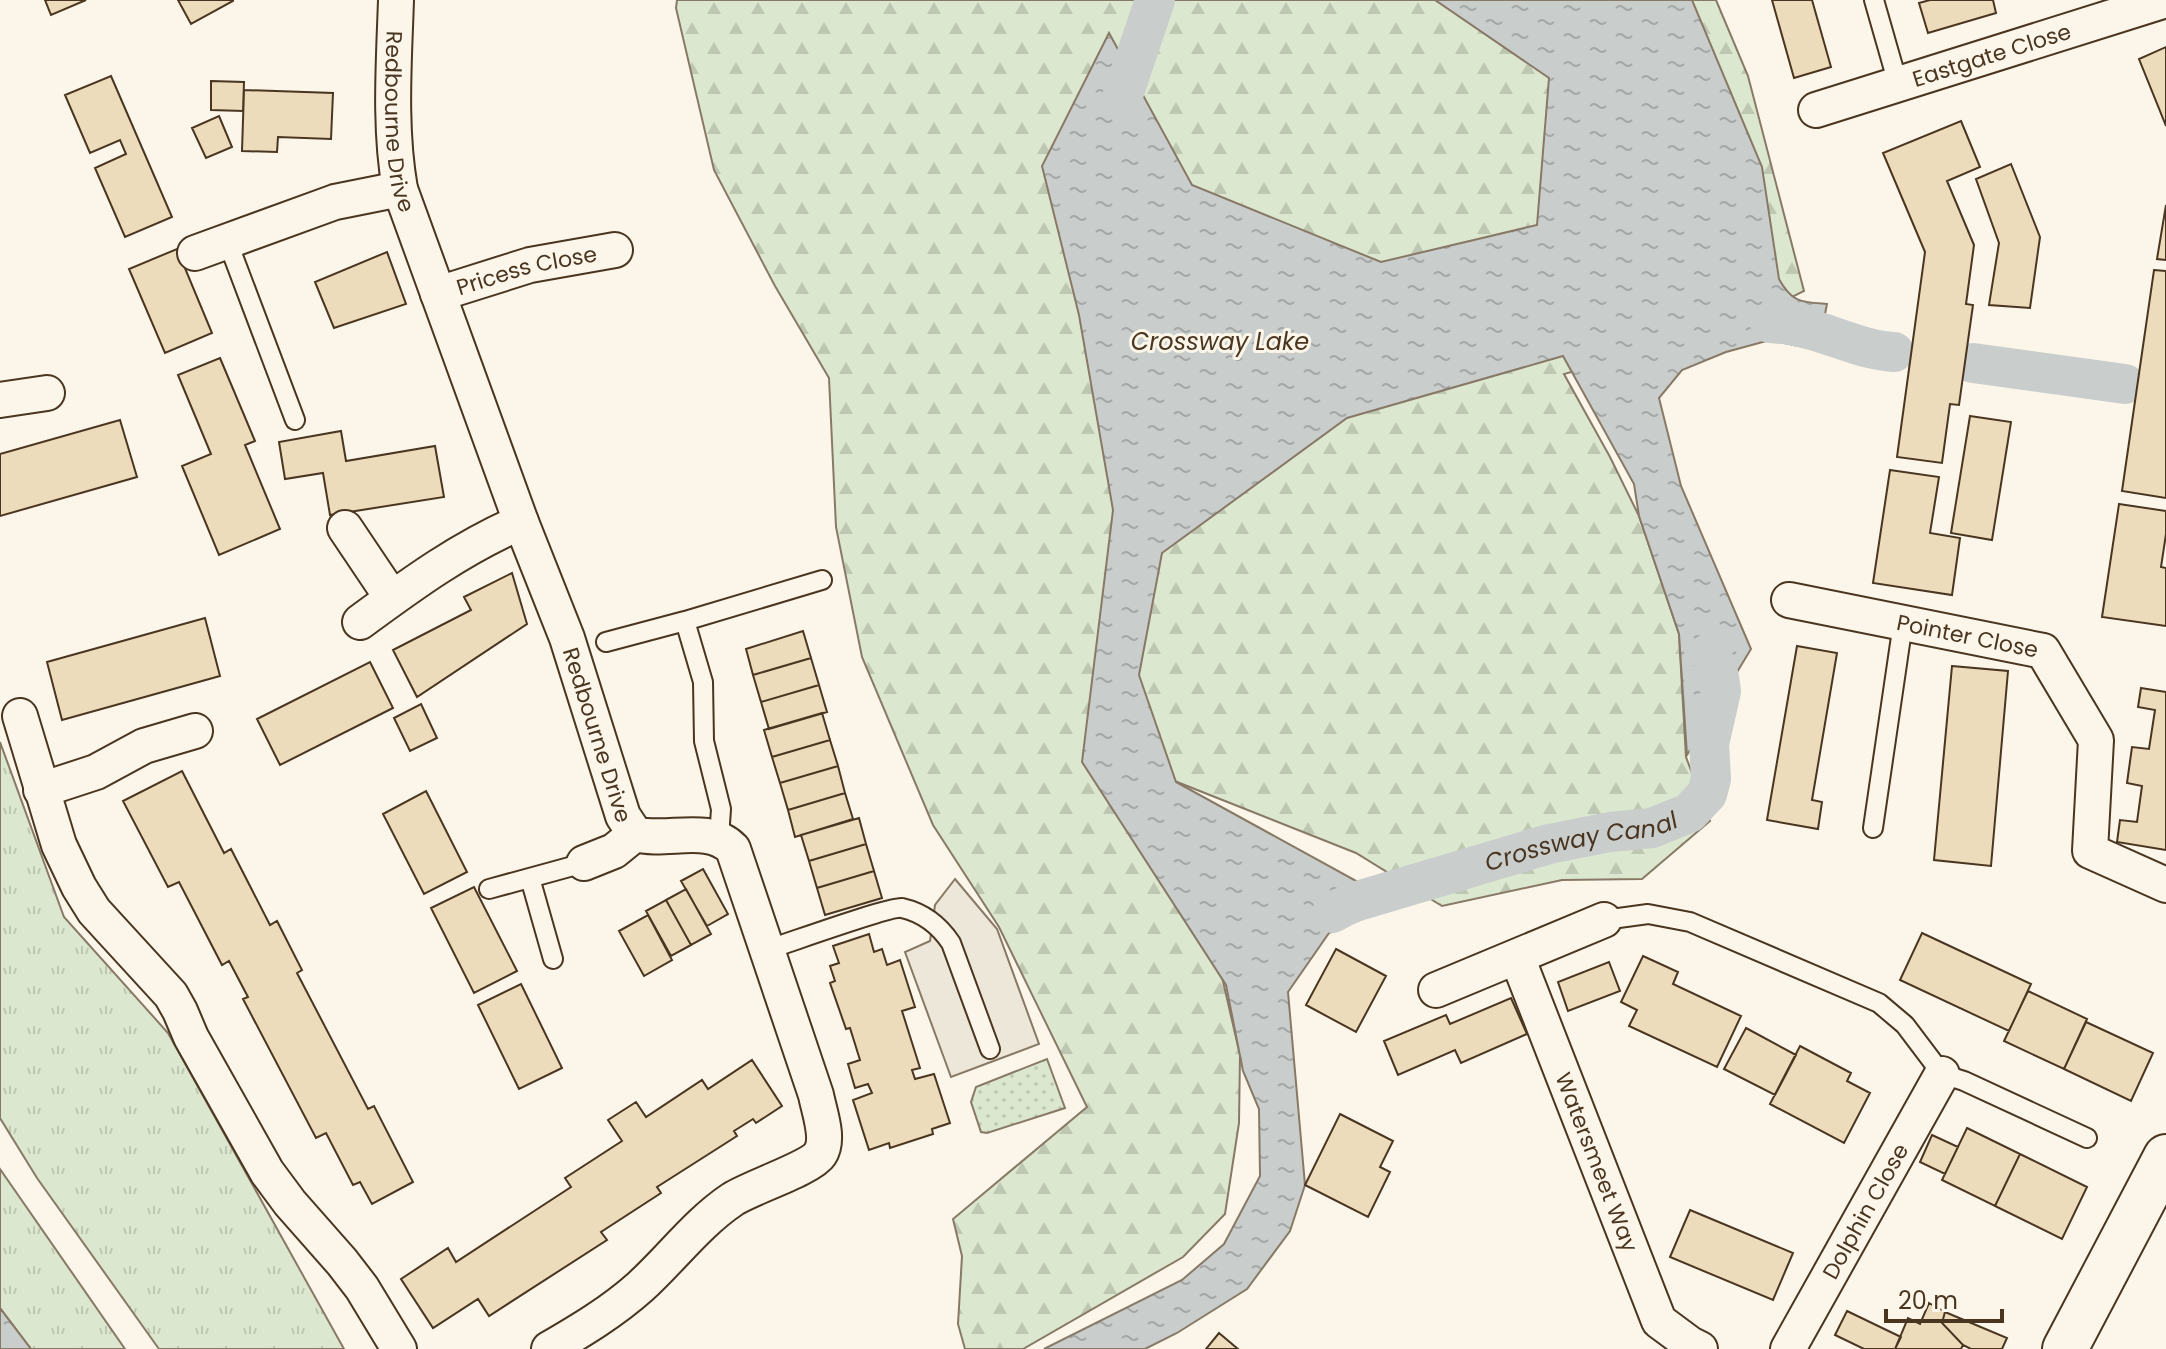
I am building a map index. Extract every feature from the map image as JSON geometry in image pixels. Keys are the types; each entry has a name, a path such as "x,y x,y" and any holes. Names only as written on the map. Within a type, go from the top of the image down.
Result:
{"street":[{"name":"Redbourne Drive","path":"396,0 394,95 400,189 521,522 567,638 623,816 635,834 658,838 698,835 719,838"},
{"name":"Eastgate Close","path":"1816,110 2166,0"},
{"path":"195,253 335,202 400,189"},
{"name":"Pricess Close","path":"438,294 530,265 615,250"},
{"path":"0,400 47,393"},
{"path":"360,622 474,543 521,522"},
{"path":"345,528 392,598"},
{"name":"Pointer Close","path":"1789,600 2043,651 2096,740 2090,851 2166,885"},
{"path":"20,716 59,845 85,899 171,995 267,1172 362,1288 399,1349"},
{"path":"41,790 96,772 144,746 195,731"},
{"path":"584,863 614,851 635,834"},
{"path":"549,1349 599,1318 640,1287 721,1208 748,1191 807,1165 820,1154 824,1143 816,1095 733,849 719,838"},
{"path":"1436,990 1604,920"},
{"name":"Watersmeet Way","path":"1517,957 1659,1321 1700,1349"},
{"name":"Dolphin Close","path":"1788,1349 1942,1074"},
{"path":"2065,1349 2166,1157"}],"lane":[{"path":"1874,0 1898,84"},
{"path":"227,240 295,420"},
{"path":"606,642 822,580"},
{"path":"685,621 703,682 704,744 721,809 719,838"},
{"path":"1873,828 1903,623"},
{"path":"489,889 584,863"},
{"path":"530,878 553,959"},
{"path":"766,950 899,907 927,918 940,928 951,943 990,1049"},
{"path":"1604,920 1648,914 1690,922 1879,1003 1905,1025 1942,1074 1964,1081 2087,1138"}],"green space":[{"path":"677,0 1716,0 1748,76 1804,291 1723,329 1564,374 1639,516 1679,634 1686,757 1710,821 1642,879 1562,880 1442,906 1356,853 1177,782 1240,1055 1239,1123 1225,1214 1183,1257 1023,1349 965,1349 958,1324 962,1256 953,1219 1087,1107 999,927 933,825 862,657 836,527 829,378 775,286 714,170 676,8"},
{"path":"0,742 64,917 168,1033 344,1349 159,1349 37,1178 0,1118"},
{"path":"1047,1059 1065,1108 987,1133 981,1132 971,1102 976,1087"},
{"path":"0,1169 125,1349 31,1349 0,1308"}],"shaded area":[{"path":"955,879 997,929 1039,1044 951,1077 905,952 930,941 935,905"}],"water":[{"name":"Crossway Lake","path":"1435,0 1692,0 1762,167 1779,279 1788,293 1798,300 1827,304 1818,350 1770,340 1726,352 1682,370 1659,398 1681,486 1751,649 1687,755 1679,634 1639,516 1634,484 1563,356 1347,418 1162,553 1139,675 1176,782 1398,904 1329,933 1288,992 1305,1185 1290,1231 1247,1289 1177,1333 1145,1349 1044,1349 1182,1280 1224,1244 1260,1176 1259,1109 1243,1071 1226,985 1082,762 1113,510 1079,315 1042,166 1109,33 1192,185 1381,262 1537,225 1549,78"},
{"path":"0,1308 31,1349 0,1349"}],"building":[{"path":"45,0 86,0 51,15"},
{"path":"178,0 233,0 233,1 191,24"},
{"path":"1772,0 1812,0 1831,67 1794,78"},
{"path":"1930,0 1993,0 1996,13 1928,33 1919,3"},
{"path":"2166,47 2166,126 2139,59"},
{"path":"111,76 172,217 125,237 95,168 126,154 120,140 90,153 65,95"},
{"path":"211,81 244,82 243,111 211,110"},
{"path":"244,90 333,93 331,139 278,137 277,152 242,151"},
{"path":"219,116 232,147 206,158 192,128"},
{"path":"1961,121 1980,167 1947,181 1974,245 1966,304 1973,305 1959,405 1950,404 1942,463 1897,457 1925,252 1883,153"},
{"path":"2011,164 2040,237 2030,308 1989,305 1999,243 1976,179"},
{"path":"2166,205 2166,260 2157,259"},
{"path":"177,249 212,333 165,353 129,269"},
{"path":"387,252 406,304 334,328 315,282"},
{"path":"2154,270 2166,271 2166,498 2122,491"},
{"path":"220,358 255,441 245,445 280,529 219,555 182,466 211,454 178,375"},
{"path":"1970,416 2011,422 1992,540 1951,533"},
{"path":"120,420 137,477 0,516 0,454"},
{"path":"341,431 346,461 435,446 444,497 330,515 323,473 285,479 279,442"},
{"path":"1890,470 1939,477 1930,533 1960,538 1952,595 1873,583"},
{"path":"2119,504 2166,511 2161,567 2166,568 2166,626 2102,617"},
{"path":"512,573 527,624 417,697 393,650 471,610 464,597"},
{"path":"205,618 220,676 62,720 47,662"},
{"path":"803,631 811,658 753,675 746,649"},
{"path":"1797,646 1837,653 1812,800 1822,802 1818,829 1767,820"},
{"path":"811,658 819,685 761,702 753,675"},
{"path":"370,662 393,708 280,765 257,719"},
{"path":"1952,666 2008,671 1991,866 1934,860"},
{"path":"819,685 827,712 769,729 761,702"},
{"path":"2141,688 2166,692 2166,850 2117,842 2120,820 2137,822 2142,786 2127,783 2132,747 2149,749 2155,710 2138,707"},
{"path":"421,704 437,738 410,751 394,718"},
{"path":"822,713 830,740 772,757 764,730"},
{"path":"830,740 838,766 780,783 772,757"},
{"path":"838,766 845,793 788,810 780,783"},
{"path":"182,771 224,853 231,849 270,925 277,921 302,970 297,973 368,1109 374,1106 413,1182 372,1204 360,1182 353,1185 326,1133 316,1138 243,999 248,997 229,961 222,965 179,882 168,887 123,801"},
{"path":"426,791 467,872 424,894 383,814"},
{"path":"845,793 853,819 795,837 788,810"},
{"path":"859,818 866,844 809,861 801,835"},
{"path":"866,844 874,871 817,888 809,861"},
{"path":"703,869 728,914 707,926 681,881"},
{"path":"874,871 882,898 825,915 817,888"},
{"path":"474,887 517,971 474,993 431,908"},
{"path":"686,889 711,934 691,945 666,900"},
{"path":"666,900 691,945 671,956 646,911"},
{"path":"648,915 672,960 644,976 619,931"},
{"path":"1922,933 2031,984 2009,1031 1900,980"},
{"path":"869,934 874,952 882,949 887,965 900,960 915,1007 902,1011 920,1068 912,1070 915,1079 934,1074 950,1123 932,1129 933,1134 890,1148 889,1143 869,1150 853,1100 872,1093 868,1084 855,1088 848,1064 860,1060 830,983 835,981 830,966 839,963 833,946"},
{"path":"1336,949 1386,976 1356,1032 1306,1005"},
{"path":"1643,956 1678,972 1673,984 1741,1016 1717,1067 1629,1026 1637,1010 1621,1002"},
{"path":"1609,962 1620,991 1568,1011 1558,982"},
{"path":"521,984 562,1068 519,1089 478,1005"},
{"path":"2028,991 2087,1019 2064,1069 2004,1041"},
{"path":"1511,998 1527,1034 1461,1063 1455,1050 1398,1075 1384,1041 1446,1015 1450,1024"},
{"path":"2086,1022 2153,1053 2131,1101 2064,1069"},
{"path":"1746,1028 1796,1055 1775,1095 1724,1069"},
{"path":"1800,1046 1851,1073 1847,1081 1870,1093 1844,1143 1770,1104"},
{"path":"752,1060 782,1106 756,1123 753,1119 734,1131 737,1136 657,1187 661,1193 601,1232 607,1240 489,1316 478,1299 433,1328 401,1279 448,1248 456,1262 571,1187 565,1178 622,1141 608,1120 636,1102 646,1117 702,1080 708,1089"},
{"path":"1340,1114 1393,1141 1380,1167 1390,1172 1368,1217 1305,1185"},
{"path":"1967,1128 2020,1154 1995,1206 1942,1180"},
{"path":"1932,1135 1958,1147 1945,1174 1920,1162"},
{"path":"2020,1154 2087,1187 2062,1239 1995,1206"},
{"path":"1690,1210 1793,1253 1773,1300 1670,1257"},
{"path":"1929,1303 1945,1312 1942,1323 1963,1345 1961,1349 1895,1349 1908,1318 1920,1324"},
{"path":"1847,1311 1901,1337 1895,1349 1864,1349 1835,1335"},
{"path":"1945,1312 2007,1338 2002,1349 1971,1349 1963,1345 1942,1323"},
{"path":"1219,1333 1238,1349 1206,1349"}],"waterway":[{"path":"1122,98 1155,0"},
{"name":"Crossway Canal","path":"1770,323 1808,329 1869,348 1894,352"},
{"name":"Crossway Canal","path":"1973,363 2125,384"},
{"name":"Crossway Canal","path":"1332,913 1351,903 1549,844 1610,832 1652,828 1689,813 1707,794 1711,779 1709,744 1721,691 1711,652"}]}
